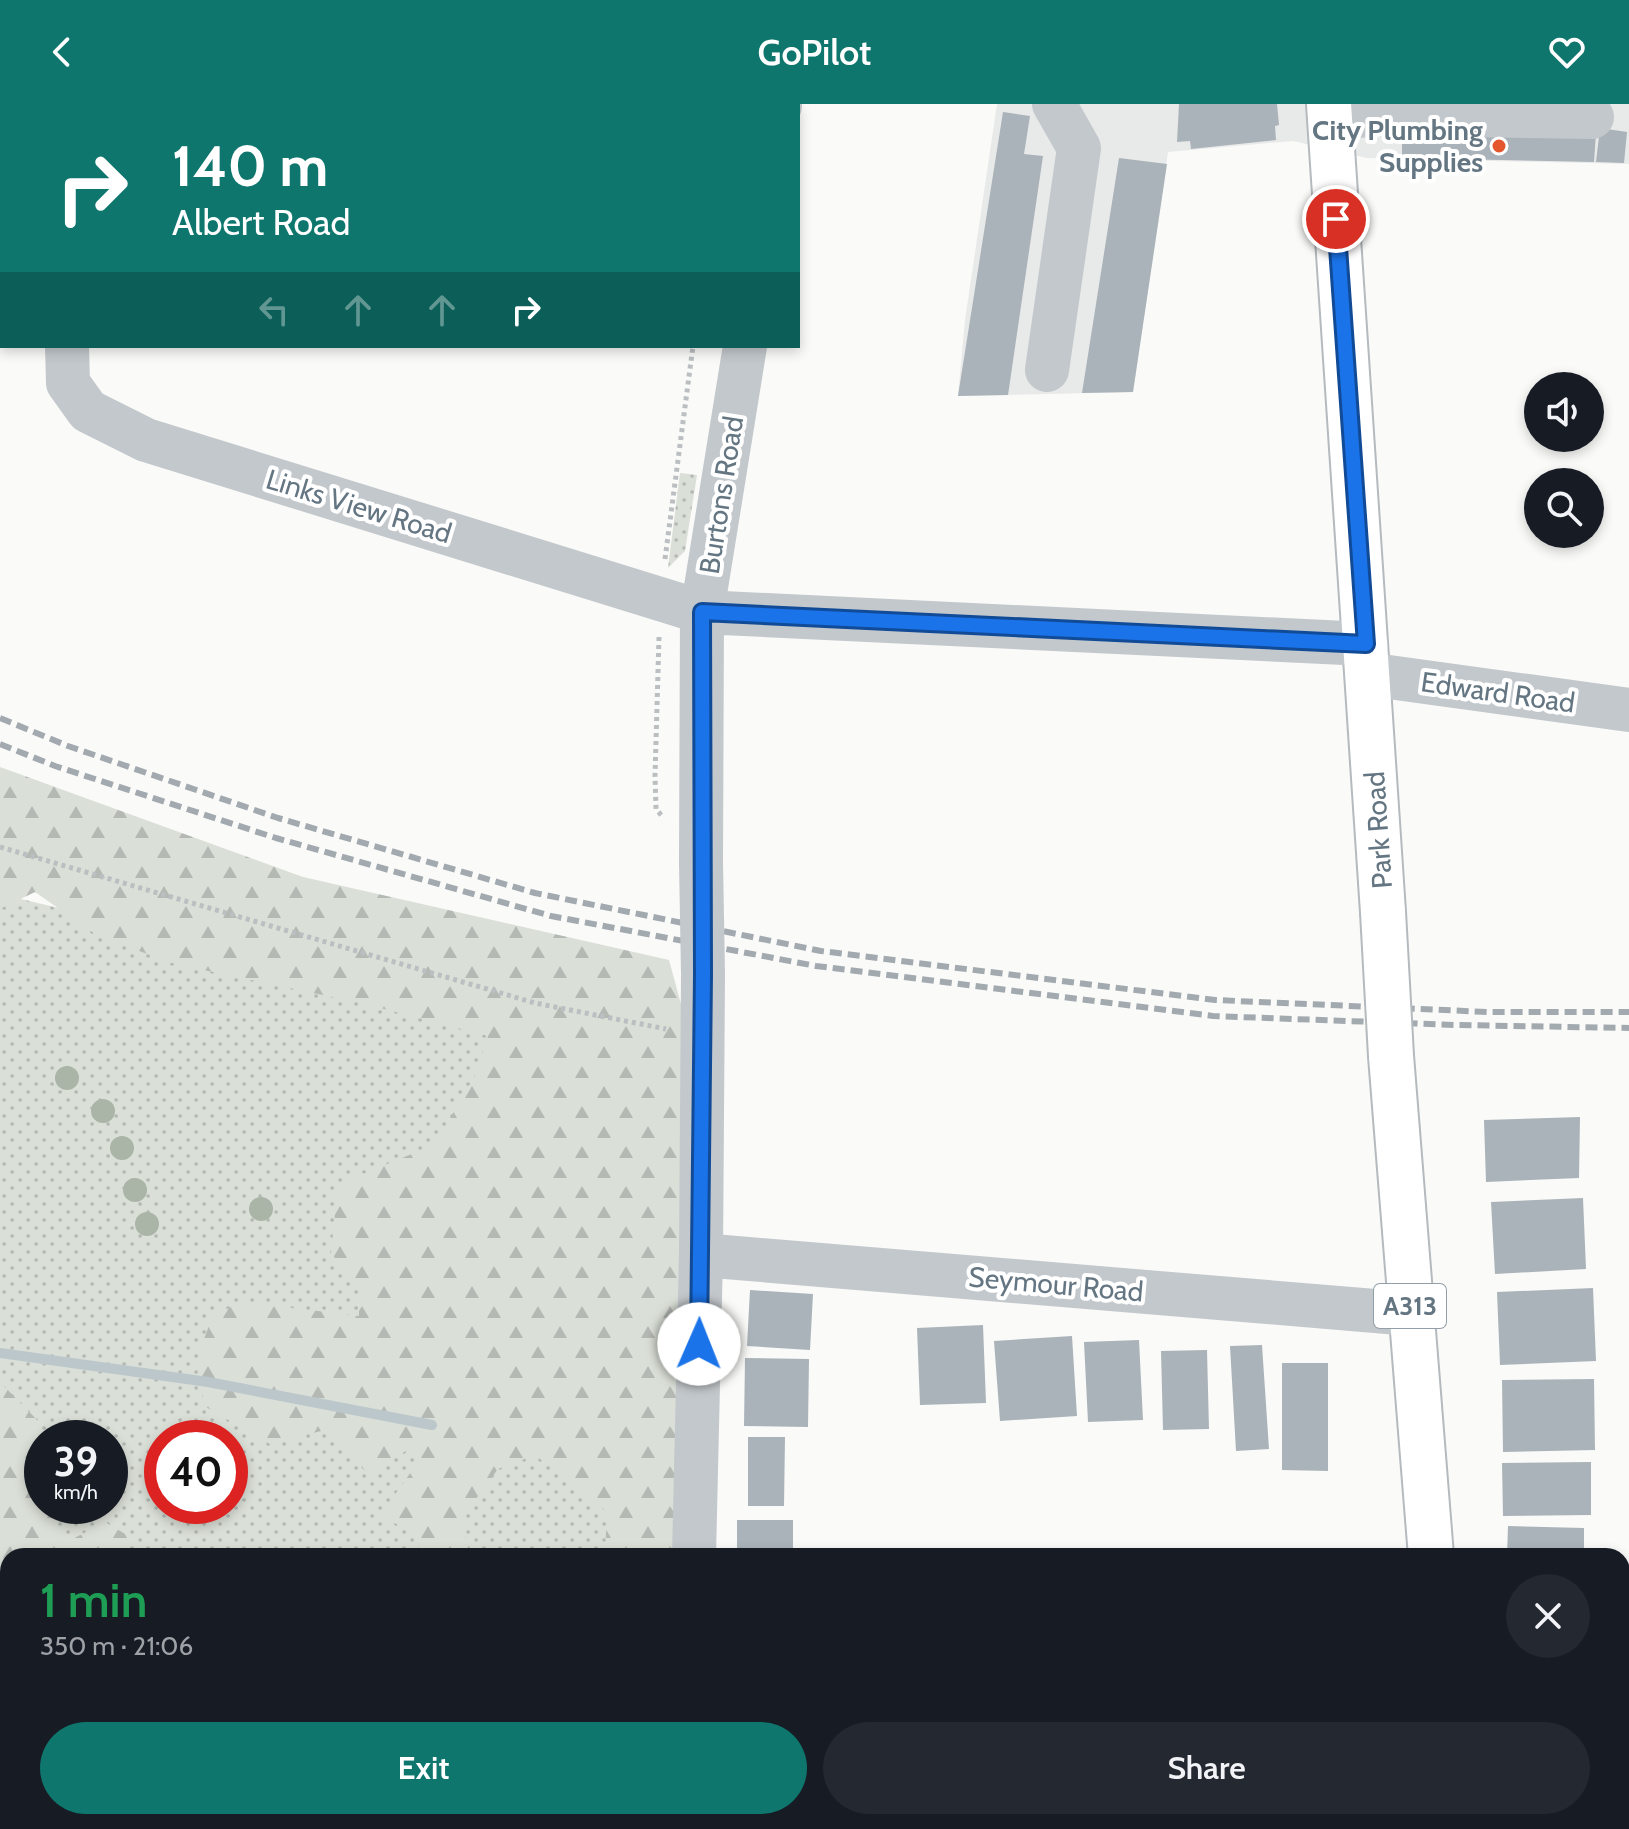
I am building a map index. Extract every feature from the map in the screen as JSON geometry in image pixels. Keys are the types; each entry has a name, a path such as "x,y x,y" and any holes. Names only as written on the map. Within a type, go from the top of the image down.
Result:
{"main road":[{"name":"Park Road","path":"1330,110 1391,1056 1430,1548"}],"street":[{"path":"1047,370 1079,148 1054,104"},
{"path":"1330,110 1592,117"},
{"name":"Links View Road","path":"67,348 68,383 88,411 146,440 702,612 1367,659"},
{"name":"Burtons Road","path":"694,1548 701,1255 702,612 745,348"},
{"name":"Edward Road","path":"1367,659 1629,710"},
{"name":"Seymour Road","path":"701,1255 1411,1314"}],"path":[{"path":"0,847 535,1003 702,1036"}],"shaded area":[{"path":"997,104 1629,104 1629,164 1367,158 1293,141 1168,152 1133,392 958,396 965,320"}],"green space":[{"path":"680,473 697,475 685,551 668,568"},
{"path":"0,767 303,877 669,960 684,1015 682,1548 605,1548 607,1512 535,1455 498,1469 461,1519 468,1548 418,1548 421,1540 381,1514 421,1458 413,1447 367,1473 325,1430 270,1444 248,1431 248,1420 228,1420 204,1406 198,1355 213,1315 243,1302 359,1316 359,1282 331,1254 338,1184 434,1145 474,1078 488,1036 361,1003 175,964 98,936 35,892 0,909"},
{"path":"0,894 647,1048 638,1548 0,1548"},
{"path":"0,1382 37,1420 24,1420 24,1524 57,1524 65,1543 101,1524 108,1524 132,1538 128,1548 0,1548"}],"building":[{"path":"1179,104 1277,104 1279,125 1275,126 1276,140 1191,149 1190,141 1177,142"},
{"path":"1003,112 1030,116 1024,154 1043,156 1008,395 958,396"},
{"path":"1600,128 1627,132 1624,163 1596,162"},
{"name":"City Plumbing Supplies","path":"1402,132 1596,133 1594,162 1402,158"},
{"path":"1119,158 1167,164 1133,392 1082,393"},
{"path":"1580,1117 1579,1178 1486,1182 1484,1120"},
{"path":"1583,1198 1586,1269 1495,1274 1491,1202"},
{"path":"1593,1288 1596,1361 1500,1365 1497,1292"},
{"path":"750,1290 813,1294 810,1350 747,1346"},
{"path":"983,1325 986,1403 920,1405 917,1328"},
{"path":"1072,1336 1077,1416 1000,1421 994,1341"},
{"path":"1139,1340 1143,1420 1088,1422 1084,1342"},
{"path":"1262,1345 1269,1449 1236,1451 1230,1346"},
{"path":"1207,1350 1209,1429 1163,1430 1161,1351"},
{"path":"745,1358 809,1359 808,1427 744,1426"},
{"path":"1282,1363 1328,1363 1328,1471 1282,1470"},
{"path":"1594,1379 1595,1450 1503,1452 1502,1380"},
{"path":"748,1437 785,1437 784,1506 748,1506"},
{"path":"1591,1462 1591,1515 1503,1516 1502,1463"},
{"path":"737,1520 793,1520 793,1548 737,1548"},
{"path":"1508,1526 1584,1528 1584,1548 1507,1548"}],"waterway":[{"path":"0,1353 208,1382 432,1425"}],"railway":[{"path":"0,718 68,746 278,818 535,893 821,951 1215,1000 1488,1012 1629,1012"},
{"path":"0,744 55,766 276,838 551,916 816,966 1213,1016 1629,1028"}],"place":[{"name":"City Plumbing Supplies","path":"1499,146"}],"route":[{"path":"699,1344 703,974 702,612 1366,644 1336,219"}]}
